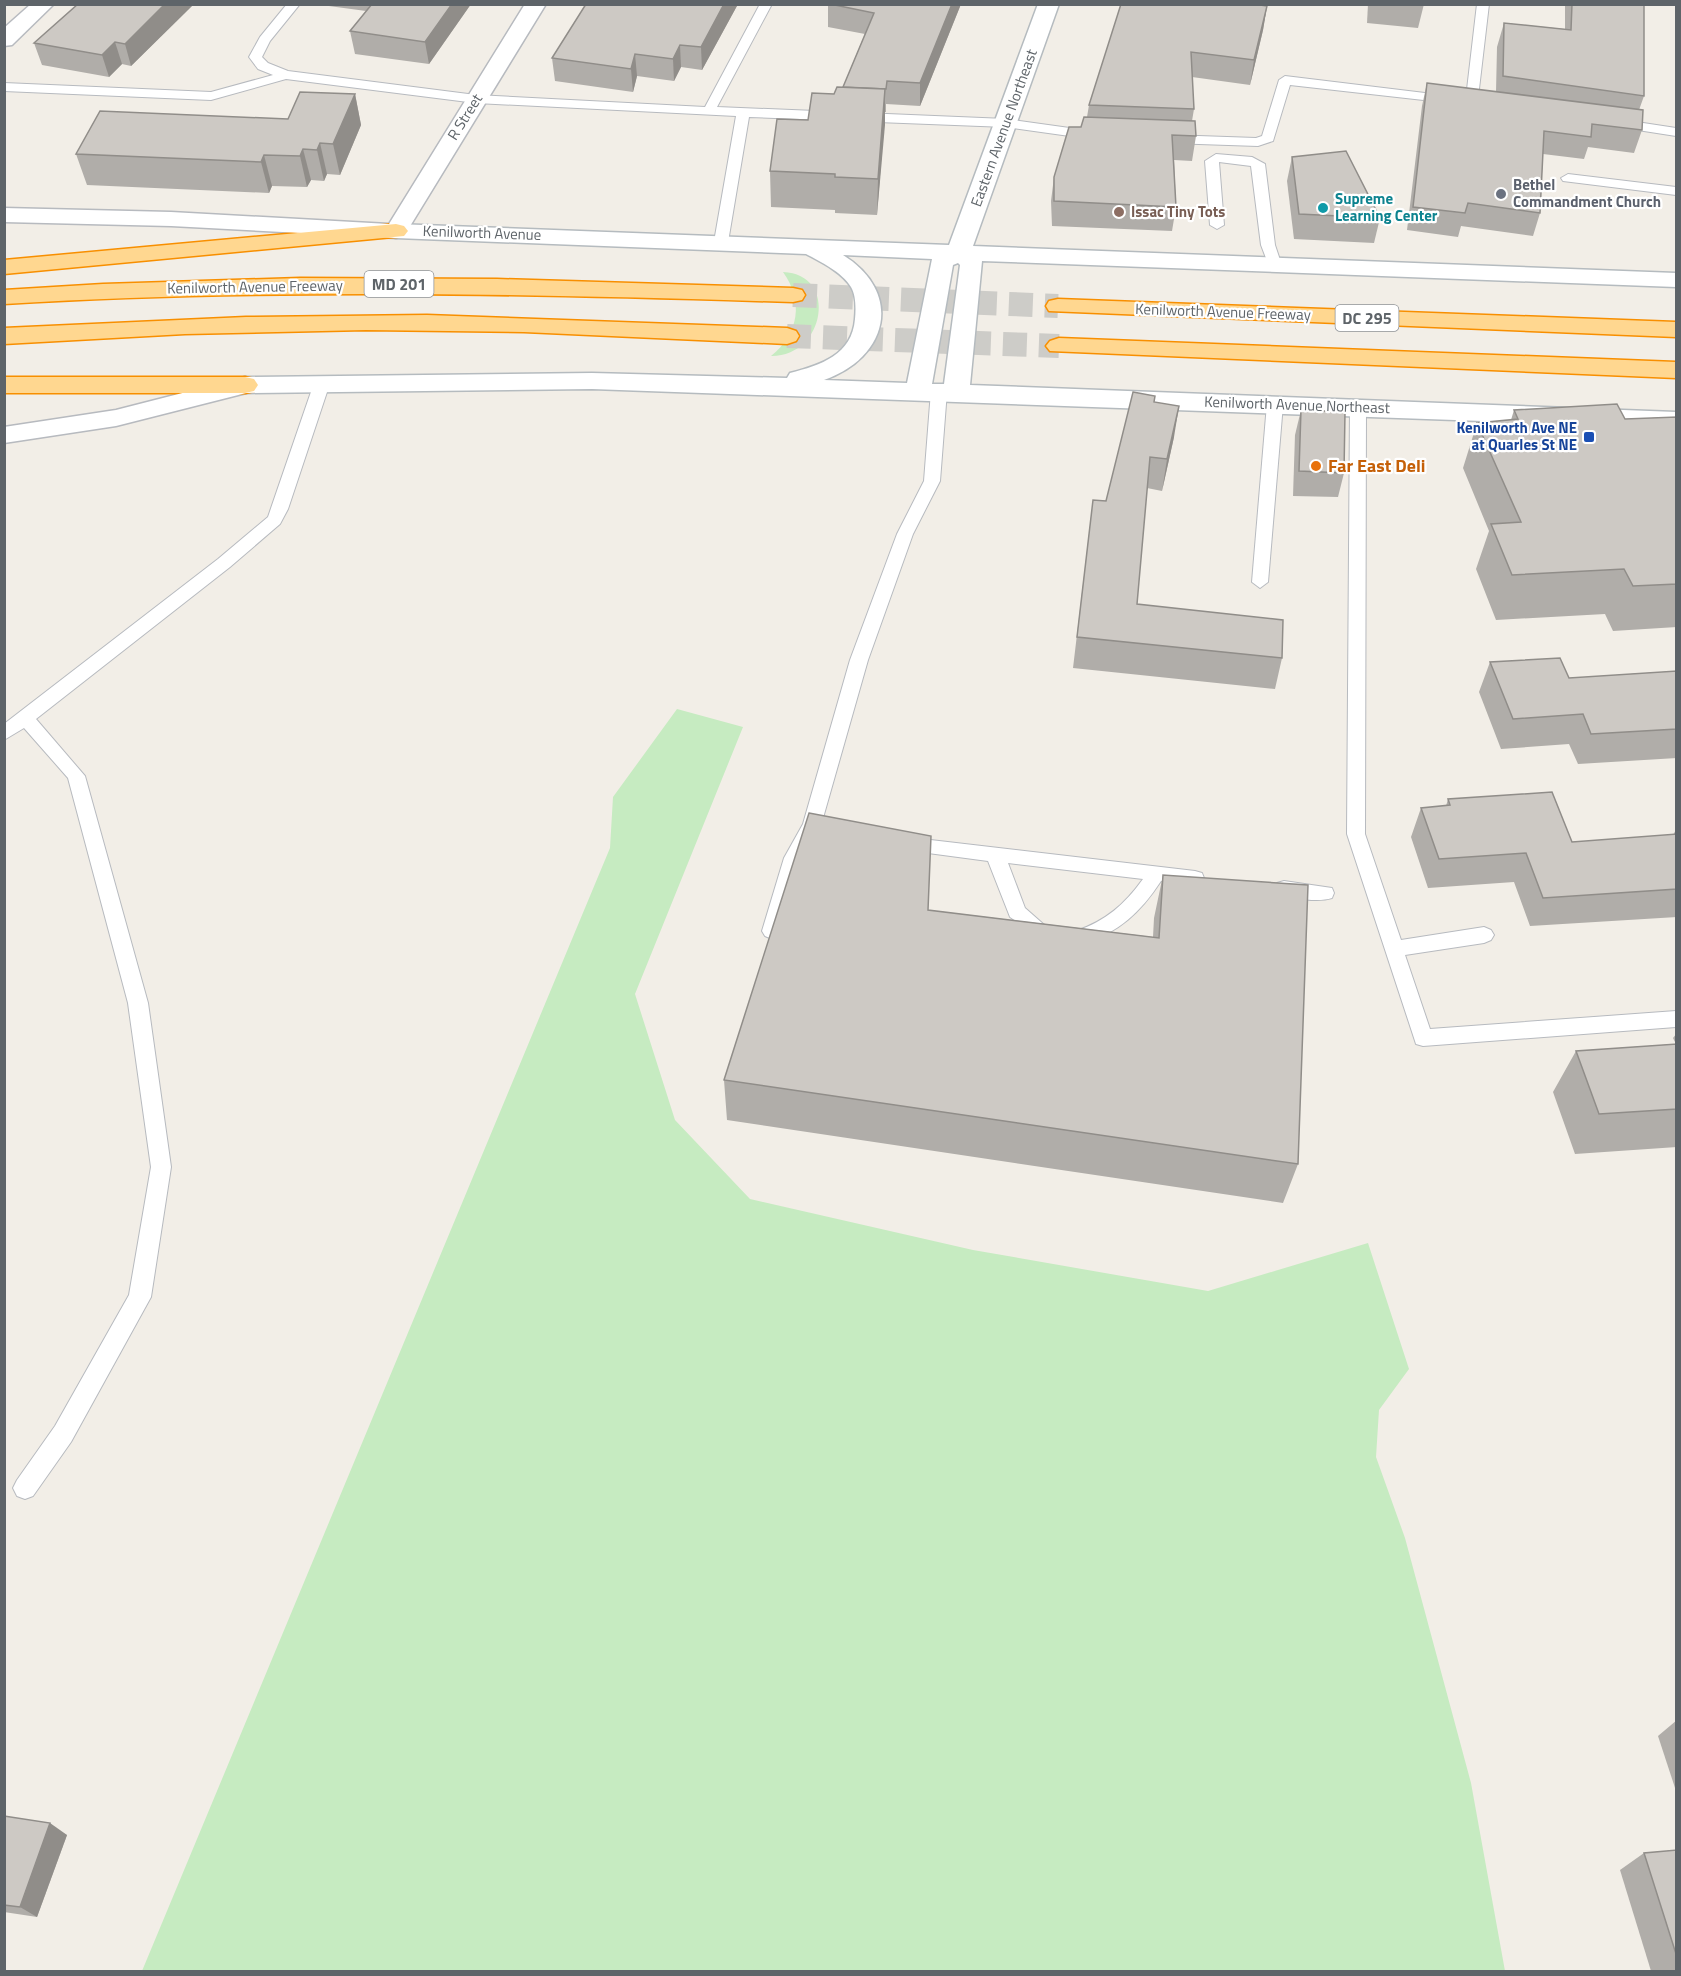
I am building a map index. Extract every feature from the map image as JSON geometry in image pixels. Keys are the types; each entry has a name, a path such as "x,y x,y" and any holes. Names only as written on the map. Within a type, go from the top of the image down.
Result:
{"highway":[{"path":"4,267 396,231"},
{"name":"Kenilworth Avenue Freeway","path":"4,297 339,284 514,285 793,295"},
{"name":"Kenilworth Avenue Freeway","path":"1058,306 1677,330"},
{"name":"MD 201","path":"4,336 178,327 377,323 497,324 787,336"},
{"name":"DC 295","path":"1059,346 1677,370"},
{"path":"4,385 245,385"}],"main road":[{"path":"4,40 44,4"},
{"name":"R Street","path":"396,231 536,4"},
{"name":"Eastern Avenue Northeast","path":"938,391 942,262 959,251 1049,4"},
{"name":"Kenilworth Avenue","path":"4,215 171,219 396,231 959,251"},
{"path":"773,386 828,371 845,363 858,348 868,327 863,286 846,268 808,246"},
{"path":"959,251 1672,277"},
{"path":"4,435 116,418 245,385 321,386 592,381 938,391 972,263 959,251"},
{"name":"Kenilworth Avenue Northeast","path":"938,391 1677,420"}],"lane":[{"path":"294,4 264,40 255,57 263,66 286,75 476,99 743,113 1006,123 1075,135 1108,136"},
{"path":"709,111 766,4"},
{"path":"1152,138 1258,142 1268,138 1285,80 1477,104 1483,4"},
{"path":"4,87 176,97 211,96 286,75"},
{"path":"721,242 743,113"},
{"path":"1608,122 1677,132"},
{"path":"1216,225 1212,161 1216,158 1252,160 1258,164 1268,245 1274,263"},
{"path":"1568,178 1677,190"},
{"path":"4,734 224,563 274,520 280,510 321,386"},
{"path":"767,948 793,858 812,825 860,660 905,534 932,481 938,391"},
{"path":"1260,582 1275,404"},
{"path":"1358,407 1356,834 1423,1038 1677,1019"},
{"path":"25,718 76,776 105,891 138,1003 161,1167 140,1297 63,1434 25,1488"},
{"path":"812,825 832,830"},
{"path":"892,842 1212,880"},
{"path":"995,854 1017,912 1040,930"},
{"path":"1083,936 1104,930 1136,905 1156,874"},
{"path":"1269,887 1326,893"},
{"path":"1394,950 1484,935"}],"green space":[{"path":"783,272 801,276 812,286 818,300 818,315 813,330 804,344 789,353 771,356 788,338 795,317 794,294"},
{"path":"677,709 743,727 635,994 675,1120 750,1199 973,1250 1208,1291 1368,1243 1409,1369 1379,1410 1376,1457 1405,1538 1471,1783 1505,1971 142,1971 610,848 613,797"}],"building":[{"path":"78,4 165,4 125,44 115,42 102,55 34,43"},
{"path":"372,4 452,4 425,42 350,31"},
{"path":"586,4 724,4 701,47 680,45 673,59 635,54 631,69 552,58"},
{"path":"830,4 952,4 920,83 887,81 886,89 843,87 874,13"},
{"path":"1121,4 1253,4 1267,6 1254,60 1191,52 1194,109 1089,105"},
{"path":"1572,4 1644,4 1644,96 1503,76 1504,23 1571,30"},
{"path":"1427,83 1643,110 1642,130 1592,124 1591,137 1544,131 1540,213 1468,203 1465,213 1413,207"},
{"path":"837,87 885,89 878,179 835,177 835,174 770,171 777,119 808,120 812,93 834,94"},
{"path":"300,92 355,94 333,144 320,143 317,150 303,149 300,156 264,155 261,162 76,154 100,111 288,119"},
{"path":"1084,117 1195,121 1196,136 1172,135 1176,207 1054,201 1054,177 1069,127 1081,127"},
{"path":"1346,151 1380,218 1299,214 1292,157"},
{"path":"1133,392 1155,396 1154,402 1179,406 1167,459 1150,457 1137,604 1283,620 1282,658 1077,637 1093,500 1106,501"},
{"path":"1617,404 1625,419 1677,417 1677,584 1633,586 1624,569 1512,575 1491,524 1521,522 1477,423 1518,419 1514,410"},
{"path":"1301,410 1345,412 1344,473 1299,471"},
{"path":"1560,658 1569,678 1677,671 1677,729 1591,734 1583,714 1513,719 1490,662"},
{"path":"1552,792 1572,842 1677,834 1677,889 1543,898 1526,853 1439,859 1421,808 1450,805 1448,799"},
{"path":"809,813 931,836 928,910 1159,938 1163,875 1308,885 1298,1164 724,1080"},
{"path":"1677,1044 1677,1109 1599,1114 1576,1051"},
{"path":"4,1816 50,1823 20,1907 4,1905"},
{"path":"1677,1850 1677,1957 1644,1853"}],"tunnel":[{"path":"793,295 1058,306"},
{"path":"787,336 1059,346"}],"place":[{"name":"Bethel Commandment Church","path":"1501,194"},
{"name":"Supreme Learning Center","path":"1323,208"},
{"name":"Issac Tiny Tots","path":"1119,212"},
{"name":"Kenilworth Ave NE at Quarles St NE","path":"1589,437"},
{"name":"Far East Deli","path":"1316,466"}]}
